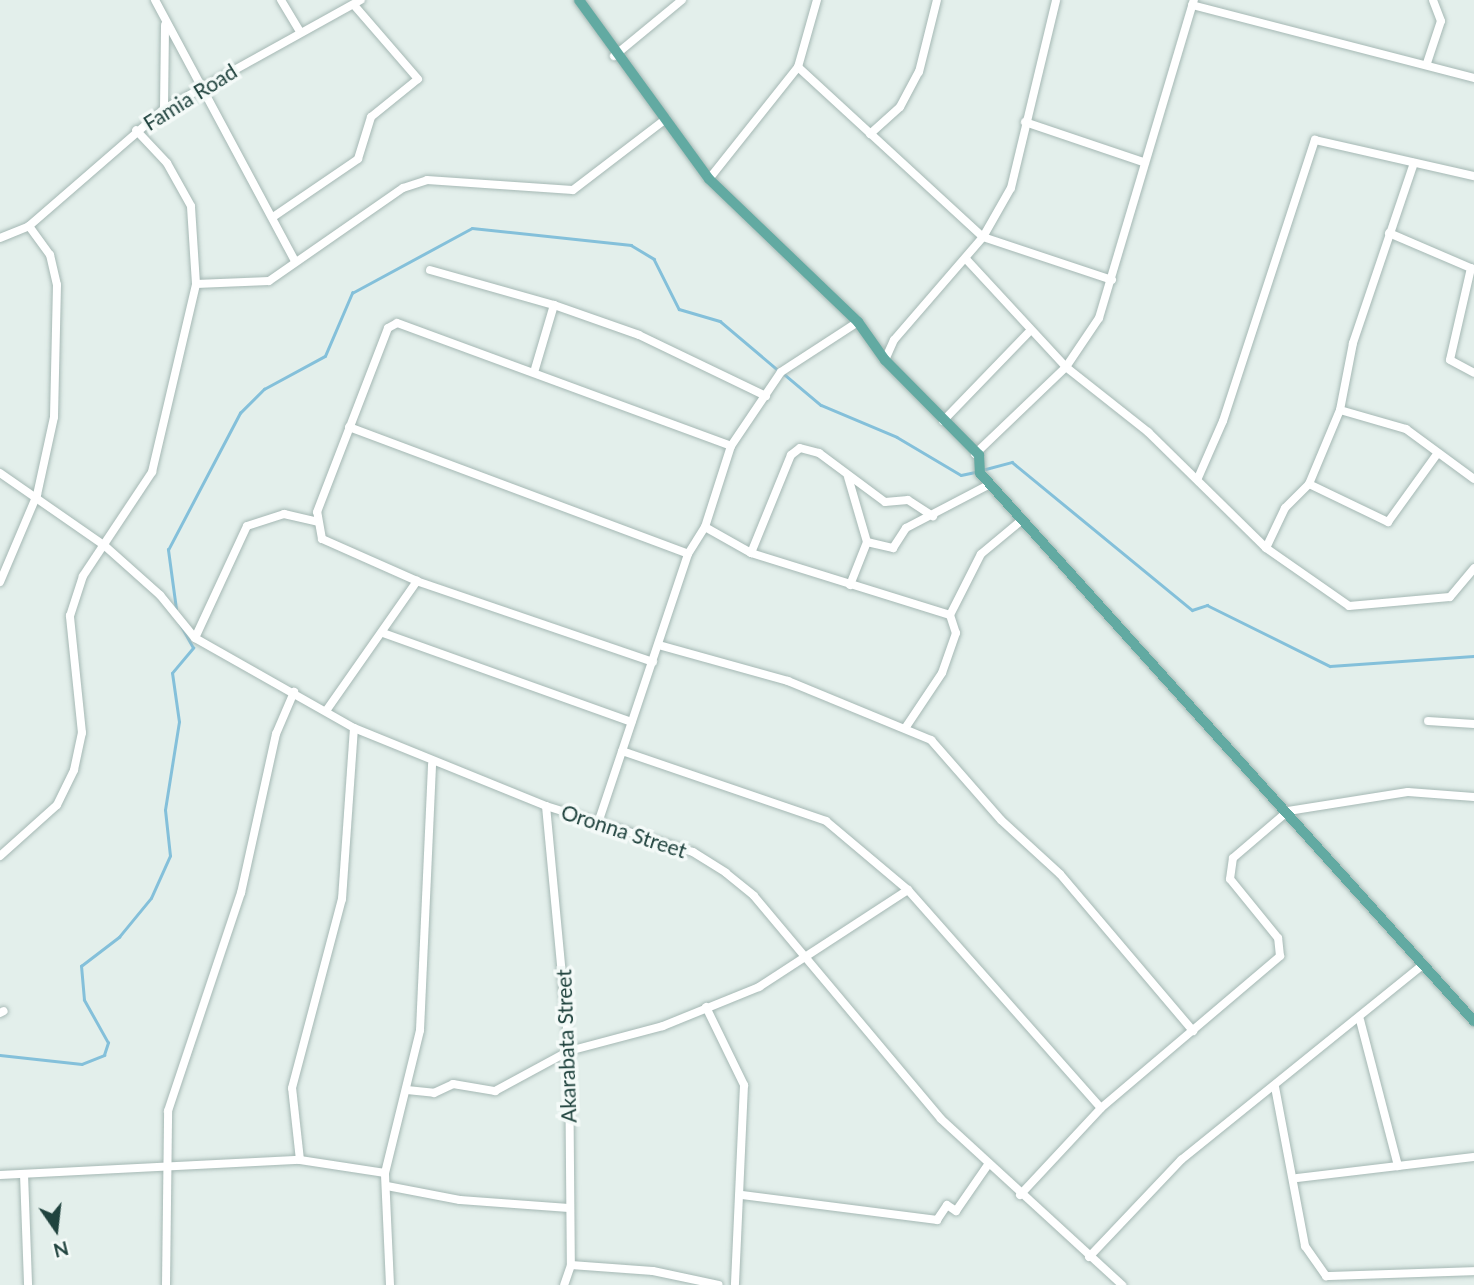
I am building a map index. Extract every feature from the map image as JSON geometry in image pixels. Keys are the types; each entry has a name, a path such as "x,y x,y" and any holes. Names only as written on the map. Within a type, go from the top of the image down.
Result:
{"main road":[{"path":"579,0 614,56 666,119 709,179 858,322 885,360 977,454 980,473 1288,811 1474,1021"}],"street":[{"path":"155,0 295,261"},
{"path":"281,0 300,33"},
{"path":"709,179 798,67 817,0"},
{"path":"870,134 900,107 919,72 937,0"},
{"path":"885,360 894,340 966,259 971,244 983,237 1011,188 1056,0"},
{"path":"1427,64 1441,21 1433,0"},
{"path":"614,56 677,1"},
{"path":"977,454 1066,367 1099,318 1112,280 1143,162 1193,2 1474,78"},
{"path":"273,217 358,159 371,117 418,79 358,3"},
{"name":"Famia Road","path":"0,238 29,226 136,130 164,109 358,3"},
{"path":"164,109 165,22"},
{"path":"798,67 983,237 1112,280"},
{"path":"196,284 252,286 330,243 403,188 427,180 573,190 666,119"},
{"path":"1026,122 1143,162"},
{"path":"0,856 57,805 74,770 82,733 71,616 83,576 152,472 196,284 191,206 167,163 136,130"},
{"path":"1198,478 1223,421 1315,140 1474,176"},
{"path":"1266,548 1285,508 1309,484 1340,410 1353,343 1414,163"},
{"path":"0,582 37,495 54,417 57,285 50,255 29,226"},
{"path":"1389,233 1472,269 1450,360 1474,373"},
{"path":"966,259 1028,333 1198,478 1266,548 1349,606 1450,597 1474,568"},
{"path":"430,270 554,305 639,335 766,396"},
{"path":"534,369 554,305"},
{"path":"598,820 653,662 662,646 688,554 705,527 732,446 781,372 858,322"},
{"path":"653,662 417,581 322,539 318,522 349,428 388,328 397,323 534,369 732,446"},
{"path":"943,421 1028,333"},
{"path":"1340,410 1406,429 1474,479"},
{"path":"349,428 688,554"},
{"path":"751,553 800,448 819,453 848,477 886,502 908,500 933,516"},
{"path":"1309,484 1388,522 1437,454"},
{"path":"0,473 37,495 105,546 160,595 195,638 247,526 284,514 318,522"},
{"path":"848,477 867,542 850,585"},
{"path":"867,542 892,548 906,528 990,484"},
{"path":"906,727 942,673 956,633 950,615 981,555 1022,520"},
{"path":"705,527 751,553 950,615"},
{"path":"326,711 417,581"},
{"path":"383,633 632,722"},
{"name":"Oronna Street","path":"195,638 294,692 354,729 432,764 546,806 598,820 693,852 726,873 807,957 987,1166 1122,1285"},
{"path":"662,646 788,681 906,727 961,767 1193,1031"},
{"path":"166,1285 170,1168 168,1111 241,893 276,734 294,692"},
{"path":"1428,721 1474,724"},
{"path":"300,1160 292,1088 342,899 354,729"},
{"path":"622,751 826,821 908,890 1101,1108"},
{"path":"388,1284 385,1173 420,1030 432,764"},
{"path":"1020,1195 1101,1108 1280,956 1278,938 1230,879 1229,865 1288,811 1408,792 1474,797"},
{"name":"Akarabata Street","path":"546,806 569,1051 571,1265 564,1285"},
{"path":"407,1090 434,1093 453,1084 495,1091 569,1051 663,1027 759,987 908,890"},
{"path":"1088,1257 1181,1160 1360,1020 1423,965"},
{"path":"706,1007 744,1085 742,1195 735,1285"},
{"path":"1360,1020 1398,1166"},
{"path":"1275,1087 1297,1178 1296,1210 1305,1246 1326,1276 1474,1271"},
{"path":"1297,1178 1474,1157"},
{"path":"0,1175 300,1160 385,1173"},
{"path":"742,1195 937,1220 947,1205 956,1211 987,1166"},
{"path":"24,1174 28,1285"},
{"path":"387,1186 460,1200 569,1208"},
{"path":"571,1265 653,1271 719,1285"}],"waterway":[{"path":"176,609 168,550 240,413 264,389 325,356 352,293 472,228 631,245 654,259 679,309 720,321 778,370"},
{"path":"784,374 821,405 897,437 961,475 975,472"},
{"path":"982,470 1012,462 1192,610 1207,605 1330,666 1474,656"},
{"path":"0,1055 82,1064 104,1055 108,1043 84,1000 81,966 119,937 151,898 170,856 165,810 179,722 172,673 193,648 177,619"}]}
